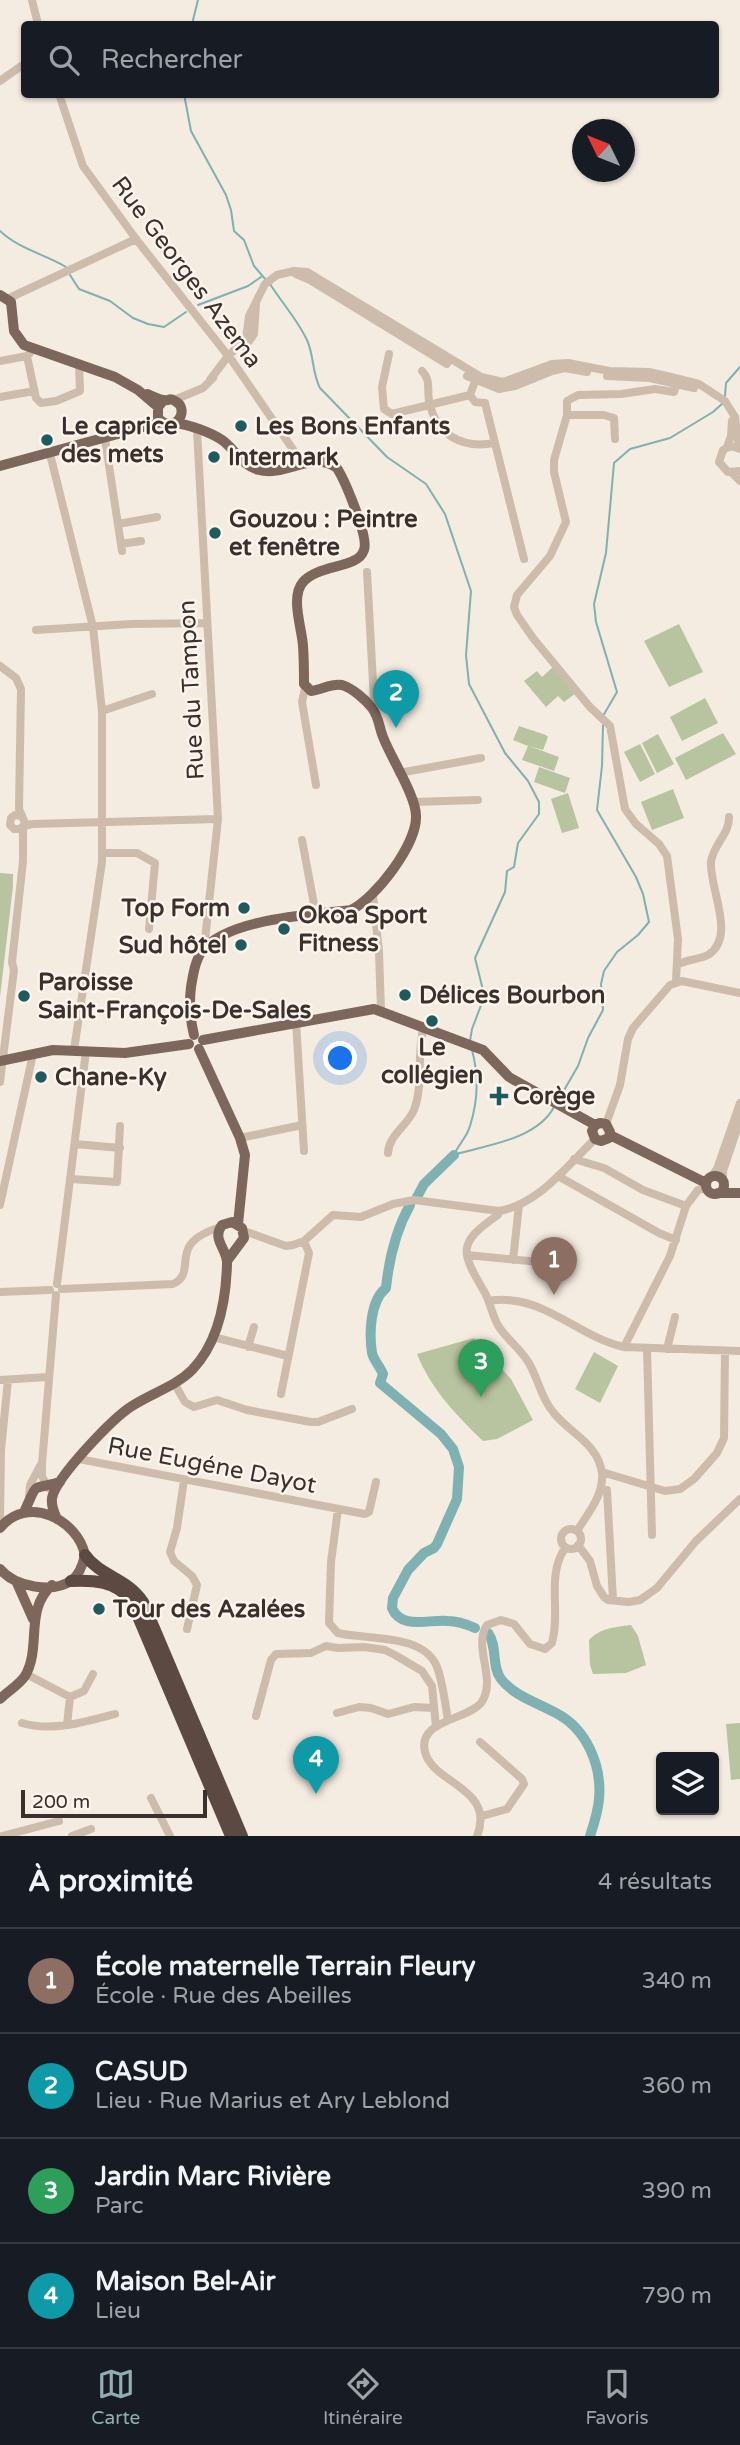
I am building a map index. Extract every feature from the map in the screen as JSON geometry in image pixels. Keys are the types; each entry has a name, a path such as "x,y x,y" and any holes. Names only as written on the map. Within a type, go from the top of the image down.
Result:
{"highway":[{"path":"85,1555 99,1569 130,1586 143,1602 242,1836"},
{"path":"71,1581 111,1584 131,1600 184,1723 213,1802 231,1836"},
{"path":"184,1723 184,1739"}],"main road":[{"path":"2,296 13,306 16,337 30,352 79,363 115,377 138,390 181,422 219,438 257,470 267,471 325,461 337,468 365,543 360,557 310,576 302,582 298,592 306,688 311,691 330,685 344,686 370,706 377,716 383,737 413,802 416,817 413,836 386,880 373,895 351,910 270,922 237,930 207,947 197,960 191,990 191,1020 196,1042 246,1155 240,1206 231,1235 221,1315 213,1337 194,1368 118,1416 60,1482 51,1501 57,1519"},
{"path":"164,411 169,425 181,422"},
{"path":"0,466 105,439 164,411"},
{"path":"2,1060 53,1050 125,1053 366,1009 381,1010 478,1048 487,1053 509,1077 573,1113 691,1177 708,1183 717,1176 721,1186 740,1193"},
{"path":"595,1139 604,1141 604,1128"},
{"path":"26,1510 34,1489 60,1482"},
{"path":"1,1522 26,1510 42,1512 57,1519 77,1538 85,1555 80,1571 71,1581 34,1586 9,1580"},
{"path":"0,1569 34,1621"},
{"path":"0,1699 26,1674 39,1599 51,1585"}],"street":[{"path":"32,0 37,21"},
{"path":"0,81 21,66"},
{"name":"Rue Georges Azema","path":"60,98 83,166 136,239 230,358 303,464"},
{"path":"2,296 136,239"},
{"path":"164,411 203,387 230,358 251,341 260,289 270,279 286,273 310,280 499,389 565,368 608,376 678,382 718,396 735,417 740,448 727,447"},
{"path":"0,362 30,352 34,391 37,400 44,404 80,391 79,363"},
{"path":"389,354 382,387 384,409 392,414 470,395 484,381"},
{"path":"422,370 428,380 429,404 439,425 451,437 468,445 495,443"},
{"path":"484,381 485,403 524,559"},
{"path":"676,981 677,932 667,856 659,844 636,824 625,808 610,726 589,706 517,615 514,607 517,596 550,556 566,522 555,483 554,460 567,415 567,401 573,396 655,389 674,392 678,382"},
{"path":"0,397 34,391"},
{"path":"470,395 475,402 485,403"},
{"path":"730,408 733,429 719,462 724,470 736,472 740,481"},
{"path":"567,415 611,416 615,421 615,439"},
{"name":"Rue du Tampon","path":"197,430 218,819 205,940 207,947"},
{"path":"105,439 121,548 141,541"},
{"path":"50,454 93,626 102,711 103,822 98,896 80,1051 75,1144 48,1377 42,1476 51,1501"},
{"path":"118,524 157,517"},
{"path":"367,572 374,701 370,706"},
{"path":"36,630 207,623"},
{"path":"0,666 16,678 21,690 20,823 23,861 12,962 0,1036"},
{"path":"306,688 302,702 316,785"},
{"path":"102,711 152,694"},
{"path":"399,773 481,758"},
{"path":"413,802 478,800"},
{"path":"677,965 709,954 720,939 721,921 711,863 713,851 729,825 729,817"},
{"path":"1,824 218,819"},
{"path":"302,840 316,915"},
{"path":"102,853 137,853 155,863 149,929"},
{"path":"373,895 381,1010"},
{"path":"0,1082 14,970 12,962"},
{"path":"604,1128 620,1085 628,1039 633,1028 670,985 676,981 740,993"},
{"path":"296,1022 304,1151"},
{"path":"388,1153 388,1144 413,1111 419,1084 419,1044 424,1026"},
{"path":"0,1205 33,1054"},
{"path":"624,1347 664,1271 677,1240 685,1206 698,1190 708,1183 721,1160 740,1103"},
{"path":"721,1186 723,1171 740,1120"},
{"path":"240,1138 302,1125"},
{"path":"71,1179 117,1182 120,1126"},
{"path":"0,1292 173,1284 184,1275 184,1256 188,1246 206,1231 255,1236 286,1246 304,1241 333,1215 361,1217 399,1202 428,1201 499,1211 519,1205 536,1195 595,1139"},
{"path":"75,1144 120,1148"},
{"path":"574,1159 604,1168 643,1190 685,1206"},
{"path":"558,1176 659,1233 677,1240"},
{"path":"513,1260 519,1205"},
{"path":"499,1211 498,1215 475,1231 467,1255 473,1275 489,1301 499,1326 528,1361 547,1404 561,1422 594,1451 602,1477 595,1502 577,1531"},
{"path":"281,1394 309,1253 304,1241"},
{"path":"467,1255 550,1263"},
{"path":"489,1301 538,1306 608,1343 624,1347 740,1351"},
{"path":"667,1349 675,1317"},
{"path":"248,1347 254,1327"},
{"path":"213,1337 288,1356"},
{"path":"647,1349 652,1535"},
{"path":"602,1477 665,1491 680,1489 694,1479 717,1453 723,1438 725,1351"},
{"path":"1,1522 4,1380 48,1377"},
{"path":"174,1383 185,1402 194,1407 217,1401 247,1410 311,1422 318,1422 352,1409"},
{"name":"Rue Eugéne Dayot","path":"79,1459 367,1513 376,1482"},
{"path":"30,1498 30,1485 42,1464"},
{"path":"184,1480 177,1528 170,1552 174,1561 192,1576 197,1585 187,1629"},
{"path":"607,1490 613,1600"},
{"path":"579,1545 571,1549 565,1548 560,1540 562,1534 567,1529 577,1531 580,1536 579,1545 590,1561 600,1593 613,1600 629,1602 648,1596 696,1541 740,1499"},
{"path":"338,1509 331,1563 329,1623 338,1633 400,1640 426,1653 436,1665 448,1720"},
{"path":"477,1836 482,1816 475,1802 427,1758 425,1741 436,1727 475,1709 484,1698 486,1681 482,1636 484,1629 492,1622 501,1620 514,1625 535,1647 545,1649 552,1643 556,1618 556,1569 565,1548"},
{"path":"257,1716 271,1660 280,1652 311,1653 326,1646 384,1650 422,1671 432,1686 436,1727"},
{"path":"26,1674 70,1697"},
{"path":"70,1697 84,1691 93,1674"},
{"path":"67,1725 70,1697"},
{"path":"337,1713 359,1707 388,1714 414,1707 433,1708"},
{"path":"22,1723 38,1726 80,1724 115,1714"},
{"path":"480,1742 522,1779 524,1784 507,1809 482,1816"},
{"path":"151,1798 170,1836"},
{"path":"2,1836 59,1821"},
{"path":"72,1836 91,1829"}],"green space":[{"path":"679,624 703,672 669,687 644,641"},
{"path":"554,666 576,693 564,702 558,696 546,707 524,681 537,671 542,677"},
{"path":"705,698 718,723 682,741 670,717"},
{"path":"519,726 548,737 543,750 529,746 559,757 554,771 522,760 528,746 513,740"},
{"path":"723,733 736,754 686,780 675,758"},
{"path":"658,734 674,764 657,773 642,743"},
{"path":"640,744 655,774 640,782 624,752"},
{"path":"539,767 570,778 565,793 534,782"},
{"path":"673,789 684,818 652,830 641,802"},
{"path":"568,793 579,828 562,833 551,799"},
{"path":"0,873 13,874 13,886 0,997"},
{"path":"474,1338 511,1379 533,1420 497,1439 483,1441 463,1421 437,1390 417,1354"},
{"path":"594,1352 618,1366 600,1403 575,1389"},
{"path":"631,1625 638,1636 646,1665 626,1673 593,1674 589,1640 614,1627"},
{"path":"740,1723 740,1779 731,1780 726,1724"}],"waterway":[{"path":"193,21 198,0"},
{"path":"185,98 191,131 226,195 234,231 244,240 254,266 266,280"},
{"path":"0,231 23,247 66,267"},
{"path":"70,275 79,289 110,301 133,318 148,324 164,327 186,312"},
{"path":"198,305 248,286 261,277"},
{"path":"270,284 307,340 320,388 387,457 426,484 445,514 471,591 466,655 469,684 505,753 528,781 539,802 539,814 518,843 514,867 507,871 505,892 475,958 483,1000 470,1041"},
{"path":"725,396 726,383 740,367"},
{"path":"603,716 617,692 596,622 594,604 606,553 614,463 630,449 670,438 723,403"},
{"path":"559,1099 578,1066 588,1038 603,1010 601,984 604,971 617,952 649,922 636,877 597,810 603,725"},
{"path":"454,1155 469,1130 475,1107 477,1079 472,1050"},
{"path":"456,1154 524,1134 536,1127 554,1107"},
{"path":"417,1197 424,1184 454,1155"},
{"path":"410,1205 394,1245 386,1288 374,1309 371,1327 372,1353 383,1374 380,1383 441,1434 453,1449 459,1467 457,1499 437,1544 408,1570 393,1598 392,1608 396,1615 409,1621 451,1621 475,1628"},
{"path":"488,1633 493,1644 498,1674 506,1685 519,1695 567,1720 590,1750 599,1786 598,1809 590,1836"}],"place":[{"name":"Les Bons Enfants","path":"241,426"},
{"name":"Le caprice des mets","path":"47,440"},
{"name":"Intermark","path":"214,457"},
{"name":"Gouzou : Peintre et fenêtre","path":"215,533"},
{"name":"CASUD","path":"396,728"},
{"name":"Top Form","path":"244,908"},
{"name":"Okoa Sport Fitness","path":"284,929"},
{"name":"Sud hôtel","path":"241,945"},
{"name":"Délices Bourbon","path":"405,995"},
{"name":"Paroisse Saint-François-De-Sales","path":"24,996"},
{"name":"Le collégien","path":"432,1021"},
{"name":"Chane-Ky","path":"41,1077"},
{"name":"Corège","path":"499,1096"},
{"name":"École maternelle Terrain Fleury","path":"554,1295"},
{"name":"Jardin Marc Rivière","path":"481,1397"},
{"name":"Tour des Azalées","path":"99,1609"},
{"name":"Maison Bel-Air","path":"316,1794"}]}
